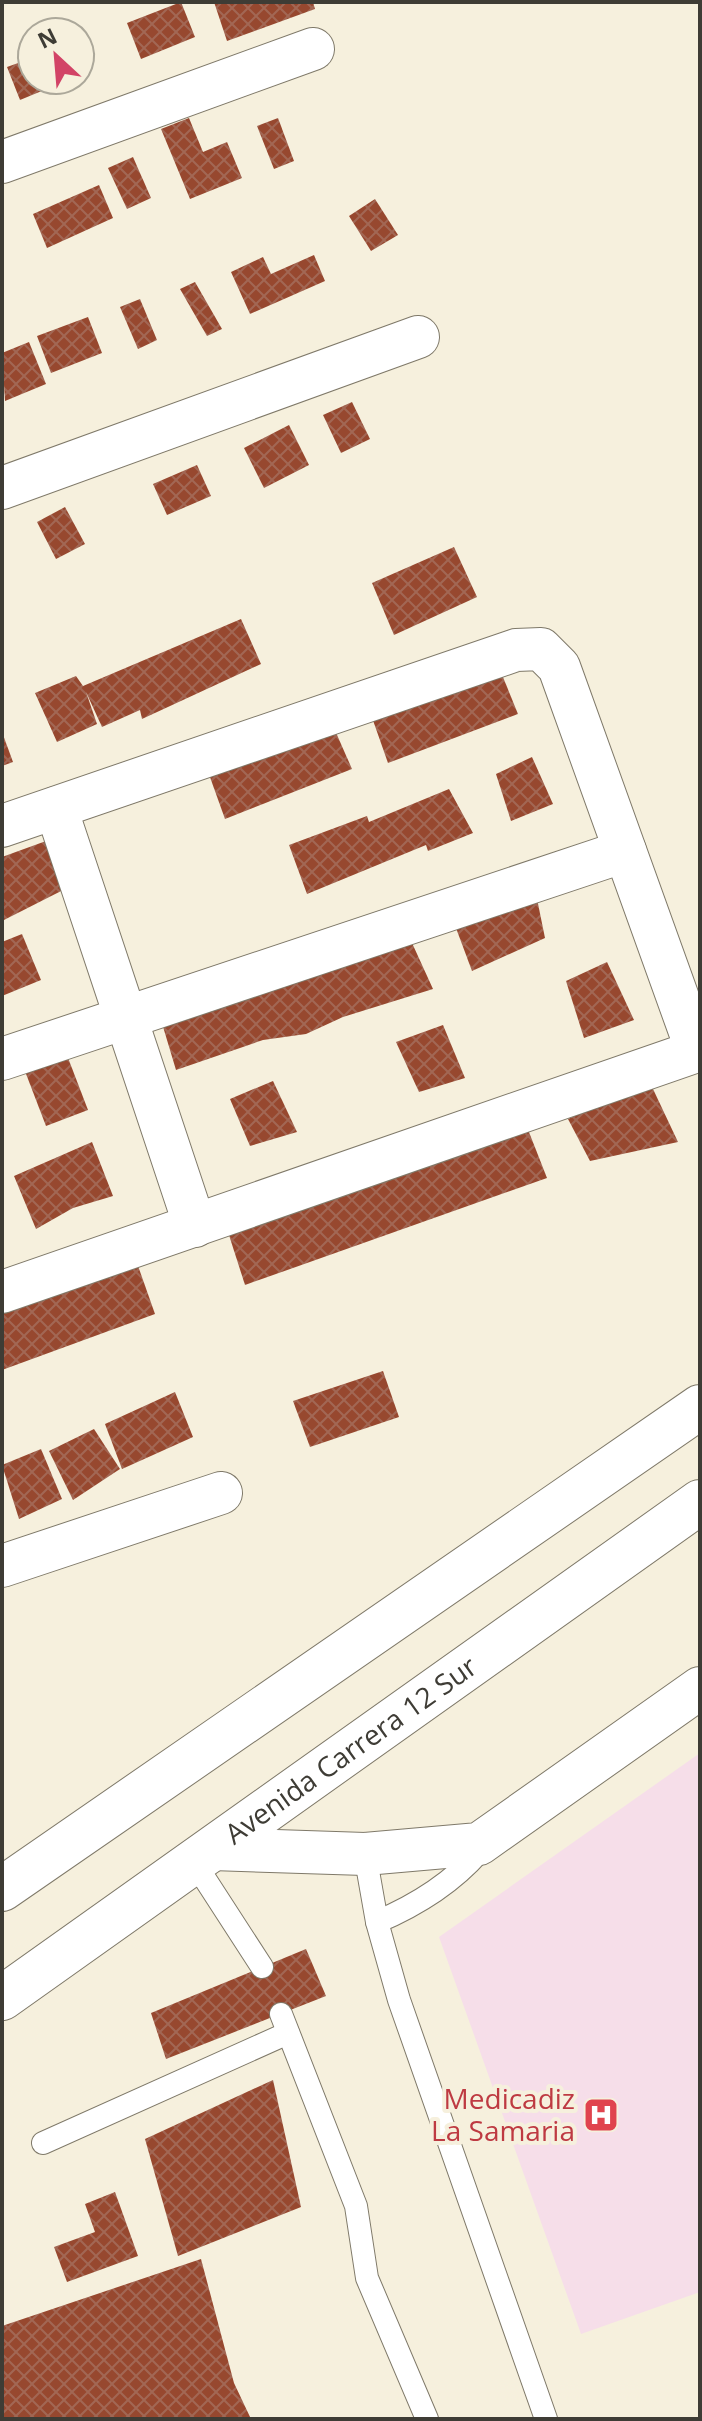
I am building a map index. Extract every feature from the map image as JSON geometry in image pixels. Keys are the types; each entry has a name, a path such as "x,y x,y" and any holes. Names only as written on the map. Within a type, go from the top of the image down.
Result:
{"street":[{"path":"2,162 313,49"},
{"path":"2,488 418,337"},
{"path":"2,826 516,650 541,649 559,667 697,1051 2,1292"},
{"path":"56,808 195,1226"},
{"path":"2,1059 127,1020 625,851"},
{"path":"2,1889 700,1407"},
{"path":"2,1566 221,1493"},
{"name":"Avenida Carrera 12 Sur","path":"2,1998 700,1502"},
{"path":"203,1855 365,1854 479,1844 700,1688"}],"lane":[{"path":"377,1922 406,1910 457,1877 479,1852 479,1844"},
{"path":"365,1854 377,1922 399,2000 546,2419"},
{"path":"203,1855 262,1967"},
{"path":"43,2143 285,2023 356,2206 367,2278 427,2419"}],"shaded area":[{"name":"Medicadiz La Samaria","path":"700,1753 700,2292 581,2334 439,1937"}],"building":[{"path":"181,2 195,37 141,59 127,23"},
{"path":"214,2 313,2 315,9 227,41"},
{"path":"16,64 16,90 7,67"},
{"path":"189,118 203,152 227,142 242,178 190,199 161,129"},
{"path":"278,118 294,161 274,169 257,126"},
{"path":"133,157 151,198 127,209 108,168"},
{"path":"99,185 113,218 47,248 33,214"},
{"path":"375,199 398,235 371,251 349,216"},
{"path":"314,255 325,281 250,314 231,272 263,257 271,274"},
{"path":"195,282 222,329 207,336 180,289"},
{"path":"140,299 157,340 138,349 120,307"},
{"path":"88,317 102,353 51,373 37,336"},
{"path":"29,342 46,384 5,401 2,353"},
{"path":"352,402 370,439 341,453 323,415"},
{"path":"289,425 309,465 264,488 244,448"},
{"path":"197,465 211,496 167,515 153,484"},
{"path":"65,507 85,544 56,559 37,522"},
{"path":"454,547 477,597 394,635 372,583"},
{"path":"241,619 261,664 142,719 140,710 102,727 86,692 97,724 57,742 35,693 76,676 83,686"},
{"path":"496,660 518,714 388,763 369,709"},
{"path":"330,719 352,769 225,819 206,766"},
{"path":"2,732 13,762 2,766"},
{"path":"532,757 553,804 511,821 496,774"},
{"path":"449,789 473,833 428,851 426,845 307,894 289,845 367,816 369,822"},
{"path":"57,837 73,885 2,921 2,857"},
{"path":"535,889 545,938 472,971 453,920"},
{"path":"407,932 433,989 343,1017 306,1034 263,1040 176,1070 161,1020"},
{"path":"22,934 41,980 2,996 2,942"},
{"path":"607,962 634,1020 584,1038 566,981"},
{"path":"443,1025 465,1078 419,1092 396,1042"},
{"path":"65,1050 88,1110 46,1126 23,1066"},
{"path":"273,1081 297,1132 250,1146 230,1099"},
{"path":"653,1089 678,1142 590,1161 568,1119 611,1100"},
{"path":"527,1127 547,1178 245,1285 228,1232"},
{"path":"92,1142 113,1196 73,1208 36,1229 14,1176"},
{"path":"137,1263 155,1314 2,1370 2,1312"},
{"path":"383,1371 399,1417 310,1447 293,1401"},
{"path":"175,1392 193,1437 122,1469 105,1424"},
{"path":"94,1429 120,1469 73,1500 49,1451"},
{"path":"41,1449 62,1499 19,1519 2,1465"},
{"path":"306,1949 326,1996 166,2059 151,2013"},
{"path":"273,2080 301,2207 178,2256 145,2139"},
{"path":"115,2192 138,2256 67,2282 54,2247 95,2232 85,2204"},
{"path":"201,2259 234,2383 251,2419 2,2419 2,2326"}],"place":[{"name":"Medicadiz La Samaria","path":"601,2115"}]}
